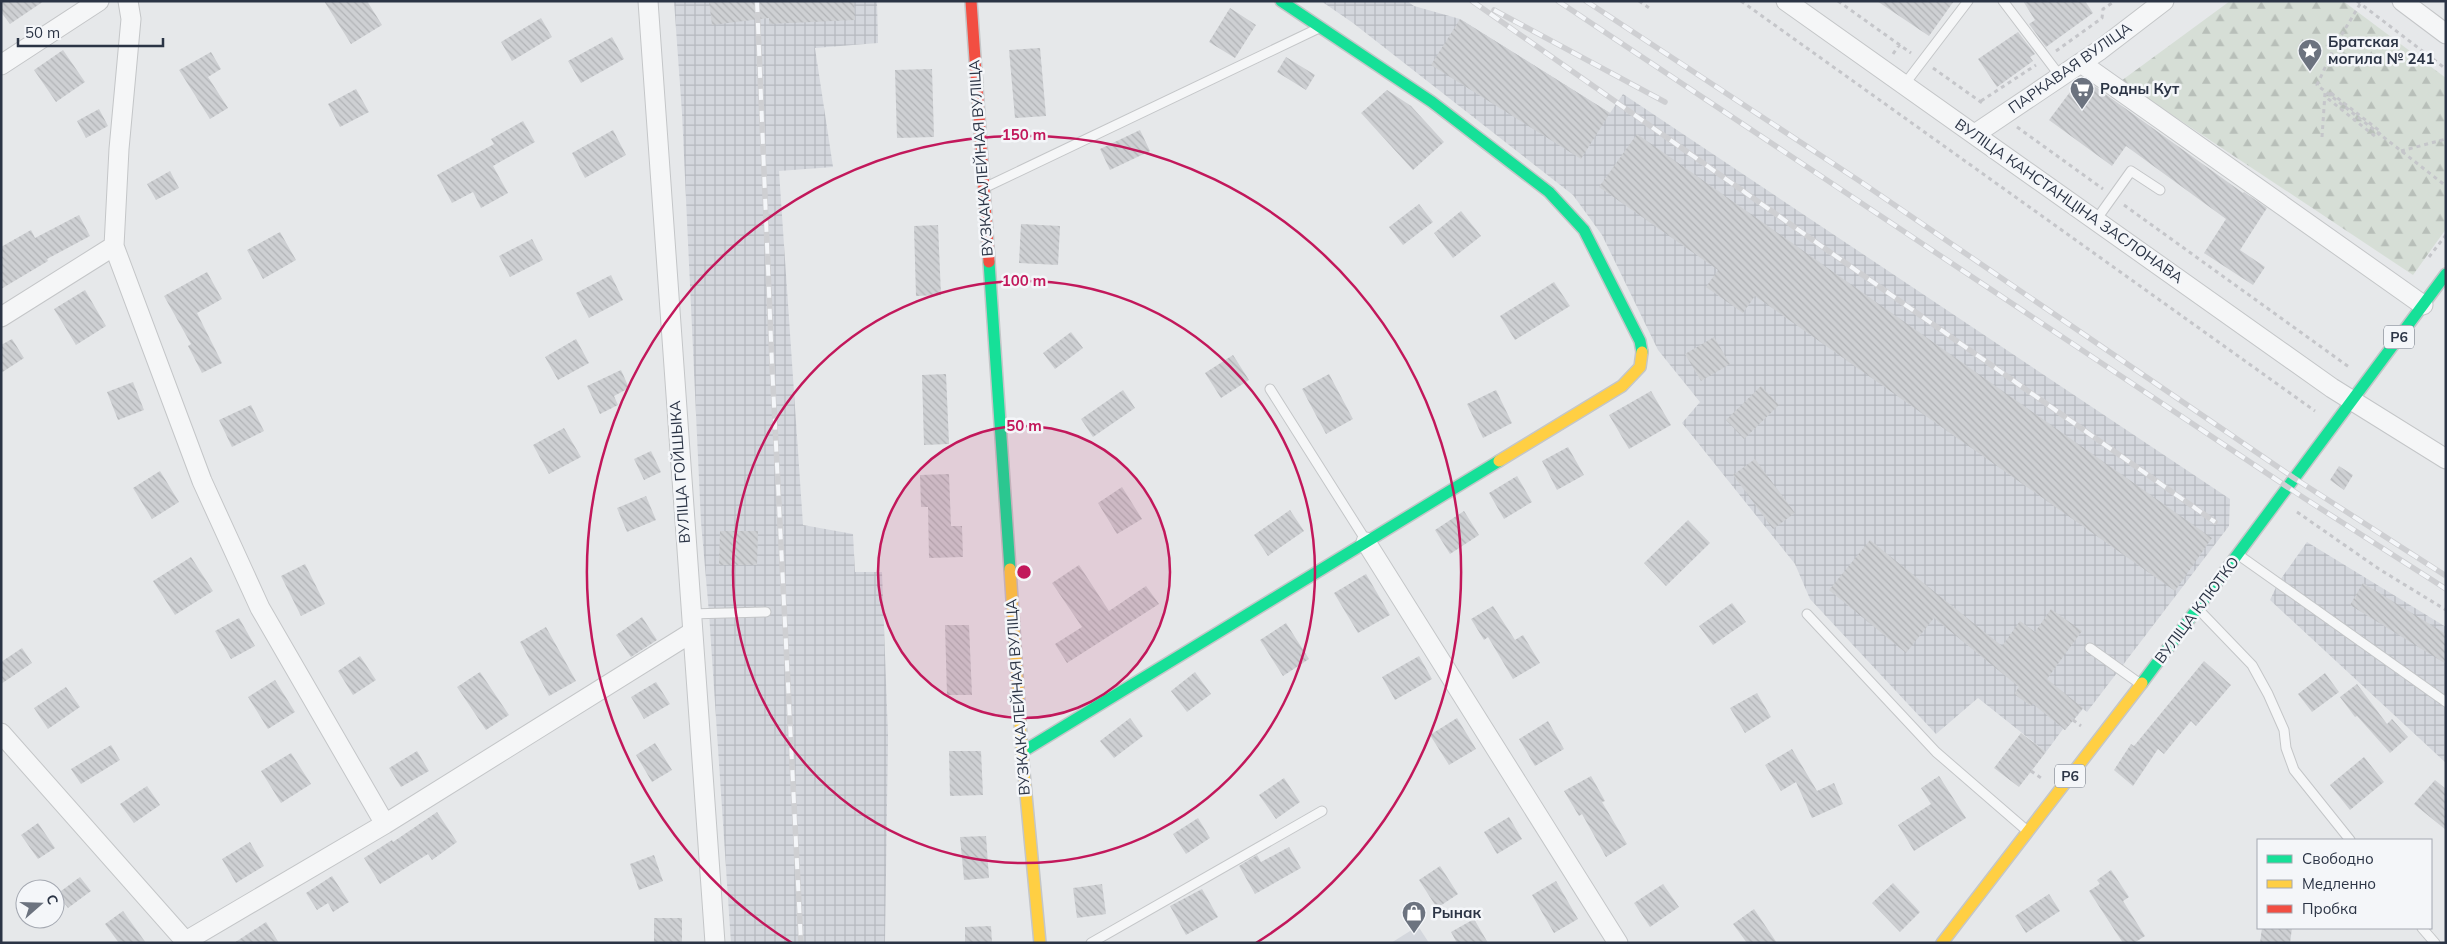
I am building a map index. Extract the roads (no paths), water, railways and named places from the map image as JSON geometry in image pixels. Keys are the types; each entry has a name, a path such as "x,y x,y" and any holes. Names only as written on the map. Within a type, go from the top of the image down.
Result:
{"street":[{"path":"1,65 100,1"},
{"path":"128,1 131,19 119,149 114,246 202,481 260,608 385,824"},
{"name":"ВУЛІЦА ГОЙШЫКА","path":"648,1 691,633 715,943"},
{"name":"ВУЗКАКАЛЕЙНАЯ ВУЛІЦА","path":"972,1 983,189 1022,752 1040,943"},
{"path":"1022,752 1622,386 1634,375 1641,365 1644,353 1640,341 1616,290 1584,230 1549,192 1432,102 1322,26 1281,1"},
{"name":"ВУЛІЦА КАНСТАНЦІНА ЗАСЛОНАВА","path":"1786,1 2352,400 2446,459"},
{"name":"ПАРКАВАЯ ВУЛІЦА","path":"1975,134 2081,62 2164,1"},
{"path":"2402,1 2446,34"},
{"path":"2081,62 2422,305"},
{"path":"1,318 114,246"},
{"name":"ВУЛІЦА КЛЮТКО","path":"1942,943 2141,685 2446,274"},
{"path":"1366,542 1618,943"},
{"path":"1,733 186,942 385,824 691,633"}],"lane":[{"path":"1904,85 1968,1"},
{"path":"2003,1 2060,76"},
{"path":"983,189 1322,26"},
{"path":"2096,220 2131,171 2160,190"},
{"path":"1270,390 1366,542"},
{"path":"2238,554 2446,702"},
{"path":"2198,609 2252,665 2268,694 2284,730 2286,748 2294,770 2349,839"},
{"path":"690,614 766,612"},
{"path":"1807,614 1936,752 2027,831"},
{"path":"2090,648 2141,685"},
{"path":"1091,943 1322,811"},
{"path":"2423,929 2435,943"}],"railway":[{"path":"757,1 772,365 801,943"},
{"path":"1472,1 2215,522"},
{"path":"1558,1 2304,498 2446,589"},
{"path":"1586,1 1858,180 2294,478 2446,576"},
{"path":"1494,10 1665,102"}],"place":[{"name":"Братская могила № 241","path":"2310,72"},
{"name":"Родны Кут","path":"2082,110"},
{"name":"Рынак","path":"1414,934"}]}
